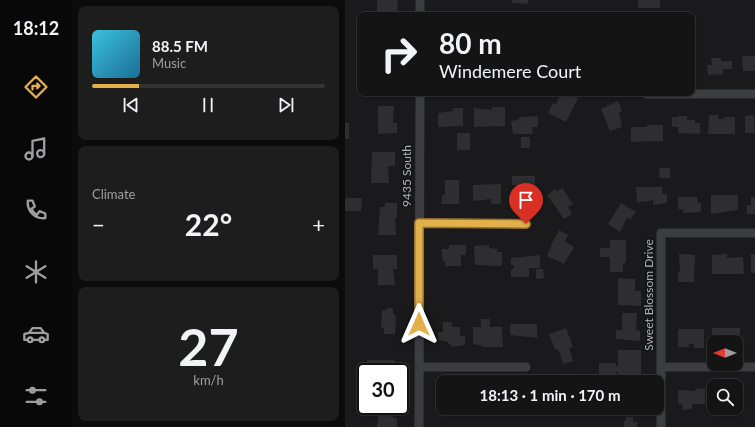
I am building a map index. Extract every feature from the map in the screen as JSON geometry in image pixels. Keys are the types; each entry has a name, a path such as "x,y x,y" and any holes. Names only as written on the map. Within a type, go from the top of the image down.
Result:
{"street":[{"path":"420,0 420,12"},
{"path":"695,94 755,94"},
{"name":"9435 South","path":"419,427 420,96"},
{"path":"419,223 526,224"},
{"name":"Sweet Blossom Drive","path":"661,427 661,233 755,233"},
{"path":"419,367 525,367"},
{"path":"661,367 755,367"}],"building":[{"path":"377,0 398,0 397,11 377,11"},
{"path":"512,0 528,0 528,4 511,3"},
{"path":"638,0 660,0 660,8 638,8"},
{"path":"742,56 755,56 755,71 743,71"},
{"path":"711,58 721,58 721,61 732,61 732,69 723,69 723,74 708,75 707,65 712,65"},
{"path":"560,96 574,96 578,98 566,122 548,113 553,103 556,105"},
{"path":"618,101 622,111 619,113 622,127 610,131 601,109"},
{"path":"378,106 394,106 393,123 397,123 397,133 378,134"},
{"path":"492,107 505,107 505,126 474,127 474,108 492,110"},
{"path":"453,108 463,108 463,126 438,127 438,113 453,111"},
{"path":"709,115 718,115 718,119 724,119 724,117 735,117 735,134 708,134"},
{"path":"754,115 755,133 745,133 745,116"},
{"path":"538,116 538,127 532,127 533,134 513,134 511,121 517,120 520,117"},
{"path":"687,116 687,120 695,120 695,123 700,123 700,134 678,133 678,127 672,127 672,117"},
{"path":"345,123 349,123 349,139 345,139"},
{"path":"647,125 663,125 663,141 631,142 631,127 647,127"},
{"path":"457,133 470,133 470,150 457,150"},
{"path":"521,137 530,137 530,148 521,148"},
{"path":"372,152 395,152 395,166 388,166 389,183 371,183"},
{"path":"659,168 670,168 670,178 660,178"},
{"path":"512,176 535,176 535,194 526,194 526,190 517,190 517,185 512,185"},
{"path":"445,180 459,180 459,204 442,204 442,195 445,195"},
{"path":"501,184 501,204 491,204 491,199 473,201 473,185"},
{"path":"636,187 662,187 662,194 667,194 667,203 653,205 653,199 650,201 637,202"},
{"path":"562,188 573,204 568,207 572,214 564,219 547,195 555,189 557,191"},
{"path":"711,195 738,195 738,210 711,214"},
{"path":"678,197 697,197 698,203 701,203 701,212 683,213 683,209 678,209"},
{"path":"751,197 755,197 755,214 747,214 747,205 751,205"},
{"path":"345,198 362,198 361,211 345,211"},
{"path":"385,203 397,203 397,218 395,218 396,235 378,235 380,207 385,207"},
{"path":"621,203 636,212 630,220 627,218 620,232 608,224"},
{"path":"559,230 568,235 565,241 574,247 564,264 547,256"},
{"path":"610,240 626,240 626,263 623,263 623,272 610,272 610,257 600,257 600,248 610,248"},
{"path":"449,245 466,245 466,255 461,255 461,266 445,266 445,261 443,261 442,256 442,249 449,249"},
{"path":"489,245 489,248 497,249 497,252 502,252 502,266 475,265 474,246"},
{"path":"679,254 695,255 694,282 678,282 678,272 680,272"},
{"path":"727,254 727,258 743,257 744,274 712,274 712,255"},
{"path":"751,254 755,254 755,273 751,273"},
{"path":"373,255 397,255 397,269 393,269 395,285 378,285 378,269 373,269"},
{"path":"540,255 540,268 529,268 529,277 511,277 511,269 514,269 514,265 511,265 511,258"},
{"path":"536,269 543,269 544,278 536,279"},
{"path":"618,278 635,279 635,291 641,291 641,306 618,305"},
{"path":"387,308 393,308 393,314 396,316 395,334 384,334 384,328 381,328 382,310 387,310"},
{"path":"622,313 637,313 636,330 640,331 640,341 616,339 616,330 622,330"},
{"path":"481,319 490,319 490,327 502,327 503,347 482,347 473,344 473,327 481,327"},
{"path":"443,322 452,322 452,327 460,327 460,336 465,336 465,345 451,347 451,344 448,344 448,342 438,340 438,332 443,332"},
{"path":"510,324 537,324 537,338 510,335"},
{"path":"566,328 573,347 569,348 573,361 563,364 559,351 555,349 549,334"},
{"path":"712,328 740,328 740,335 712,335"},
{"path":"678,329 704,329 704,348 694,348 694,344 689,344 689,347 678,347"},
{"path":"618,350 641,350 641,375 618,375 618,372 616,372 616,375 599,375 599,363 616,363 616,366 618,366"},
{"path":"367,360 395,360 395,363 362,363 367,362"},
{"path":"705,388 705,404 692,404 692,409 683,410 682,404 678,404 678,390 695,391 695,389"},
{"path":"379,415 391,415 397,419 397,427 377,427"},
{"path":"626,417 633,417 633,422 637,422 637,427 624,427"}],"route":[{"path":"419,324 419,223 526,224"}]}
